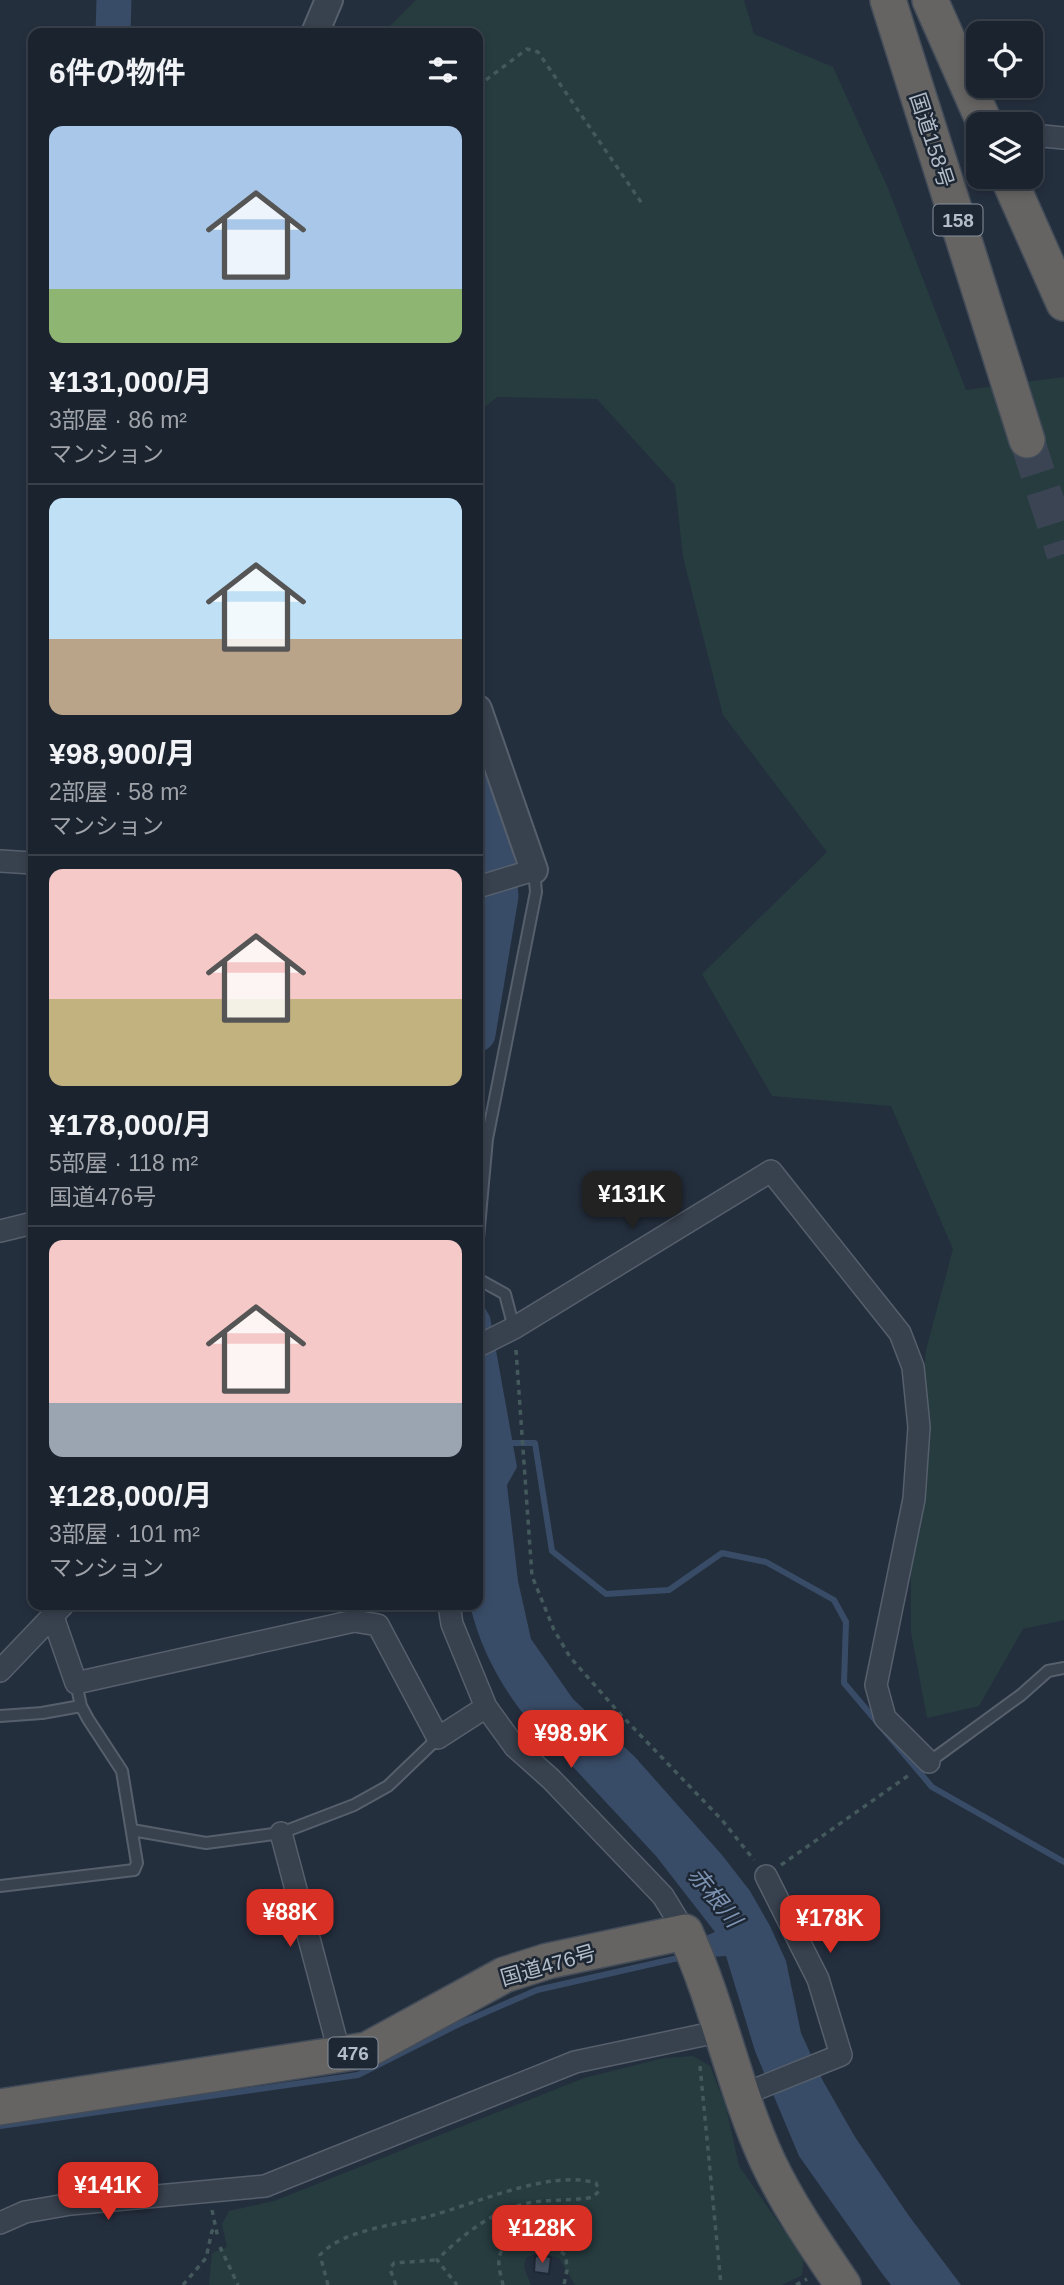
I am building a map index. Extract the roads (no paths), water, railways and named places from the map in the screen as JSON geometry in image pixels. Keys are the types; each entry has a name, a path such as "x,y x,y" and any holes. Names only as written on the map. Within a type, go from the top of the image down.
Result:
{"highway":[{"name":"国道158号","path":"888,0 1027,440"},
{"path":"930,0 980,112"},
{"path":"1013,189 1064,303"},
{"path":"685,1932 748,2092 768,2161 805,2229 844,2285"},
{"name":"国道476号","path":"0,2107 340,2055 377,2045 504,1975 548,1961 685,1932"}],"street":[{"path":"317,28 329,0"},
{"path":"483,725 529,872 483,886"},
{"path":"0,861 28,863"},
{"path":"483,1344 508,1331 771,1171 900,1334 913,1367 919,1427 914,1499 876,1685 885,1718 929,1762"},
{"path":"0,1231 28,1224"},
{"path":"451,1610 465,1658 486,1707 515,1746 551,1779 663,1896 685,1932"},
{"path":"58,1611 76,1683 354,1621 378,1625 438,1738 486,1707"},
{"path":"0,1671 58,1611"},
{"path":"281,1833 340,2055"},
{"path":"748,2092 841,2055 818,1979 766,1876"},
{"path":"0,2223 25,2213 71,2204 265,2186 575,2062 722,2031"}],"lane":[{"path":"483,1183 487,1139 536,892 529,872"},
{"path":"483,1282 505,1294 508,1331"},
{"path":"929,1762 1021,1695 1048,1671 1064,1668"},
{"path":"0,1886 134,1870 137,1863 122,1771 81,1706 76,1683"},
{"path":"0,1716 81,1706"},
{"path":"132,1830 206,1843 281,1833 354,1805 388,1786 438,1738"}],"water":[{"path":"483,1305 490,1317 517,1467 507,1485 518,1581 531,1639 573,1699 635,1757 722,1855 750,1891 786,1961 801,2033 823,2081 855,2137 961,2285 891,2285 881,2272 799,2156 755,2051 726,1956 709,1957 703,1937 715,1932 656,1856 521,1711 490,1661 471,1610 483,1610"}],"waterway":[{"name":"赤根川","path":"113,28 114,0"},
{"name":"赤根川","path":"483,801 495,838 501,896 483,1004"},
{"path":"504,1443 535,1443 552,1551 606,1594 669,1590 722,1553 766,1562 834,1600 846,1622 844,1683 932,1787 1064,1862"},
{"path":"0,2126 358,2075 459,2024 537,1990 678,1958"}],"tunnel":[{"path":"1027,440 1064,554"}]}
